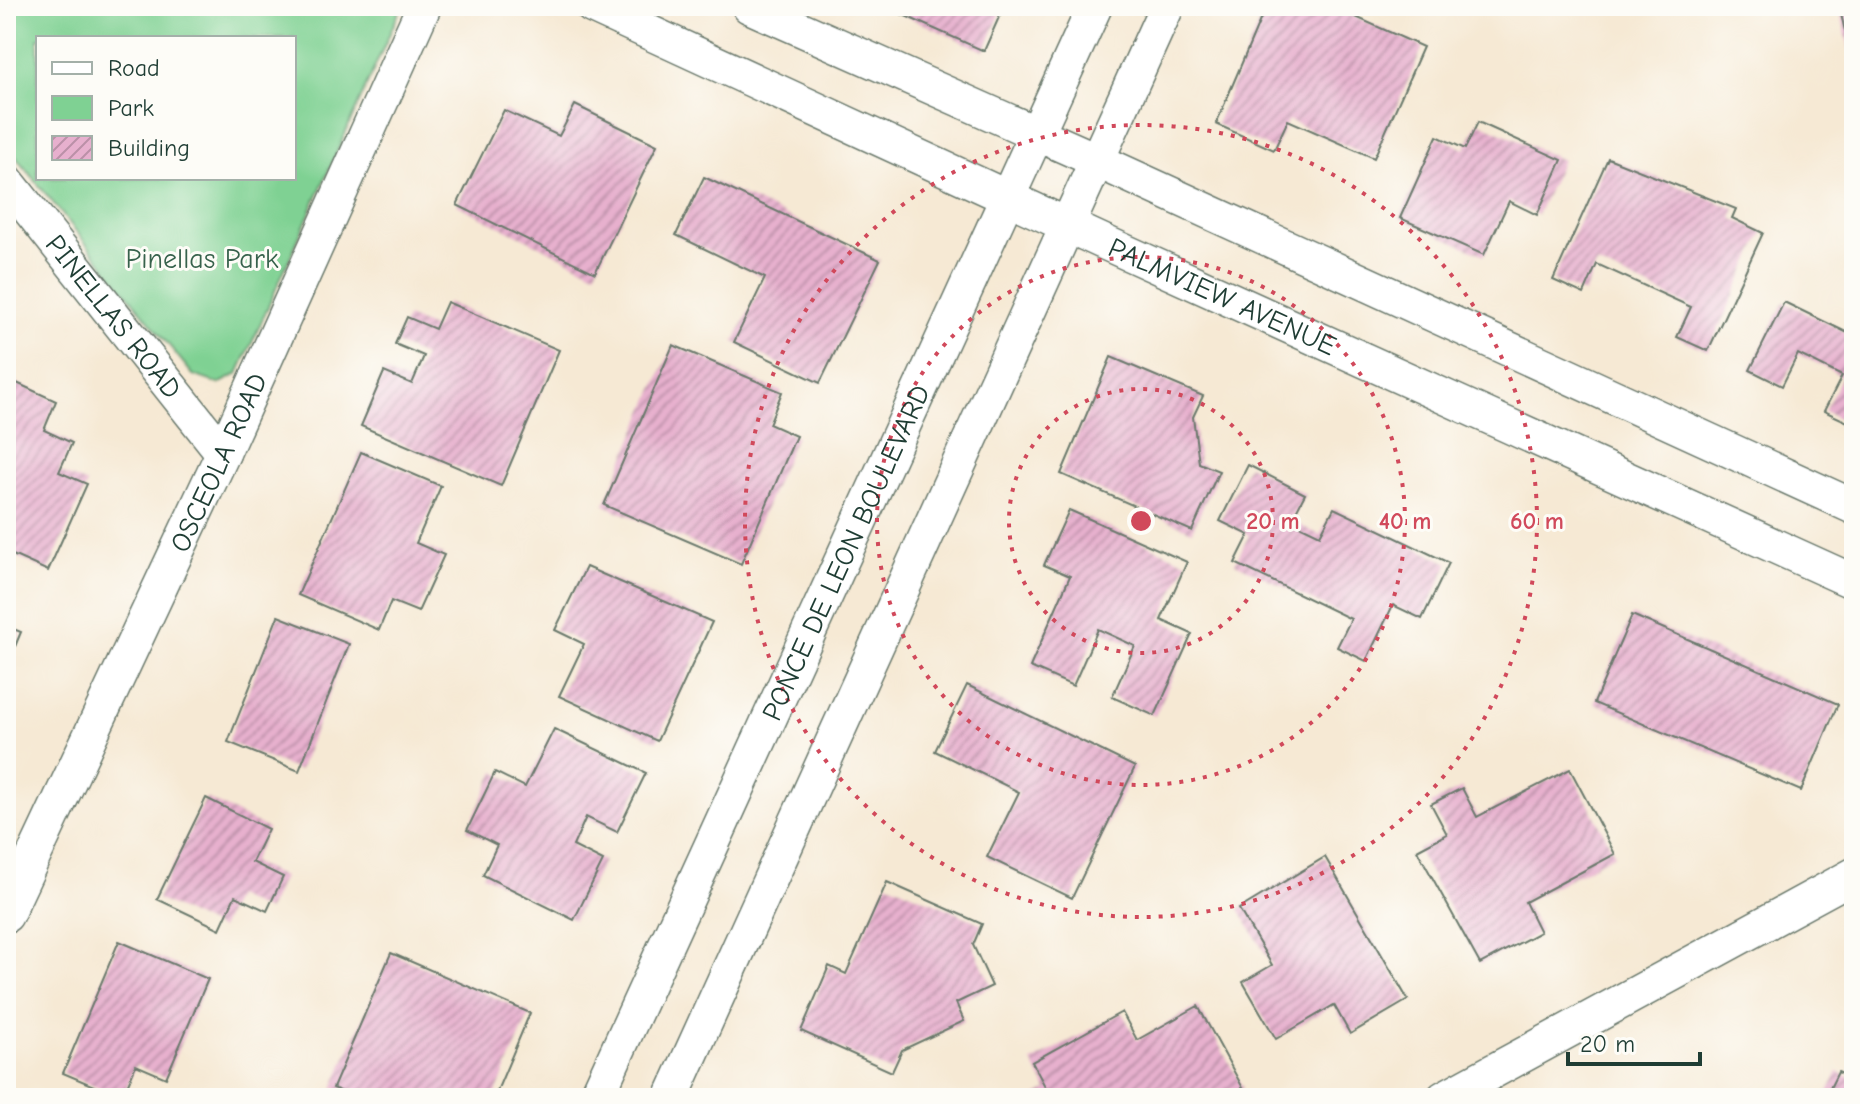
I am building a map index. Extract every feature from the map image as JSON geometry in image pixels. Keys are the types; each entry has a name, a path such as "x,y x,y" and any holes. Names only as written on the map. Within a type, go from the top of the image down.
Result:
{"street":[{"name":"OSCEOLA ROAD","path":"6,915 223,453 424,6"},
{"name":"PALMVIEW AVENUE","path":"592,6 1854,582"},
{"path":"749,6 1096,160 1854,507"},
{"name":"PONCE DE LEON BOULEVARD","path":"596,1098 1095,6"},
{"path":"671,1098 1167,6"},
{"name":"PINELLAS ROAD","path":"6,180 223,453"},
{"path":"1444,1098 1854,875"}],"green space":[{"name":"Pinellas Park","path":"6,6 402,6 238,374 219,384 193,375 6,145"}],"building":[{"path":"883,6 1004,6 984,51"},
{"path":"1266,6 1352,6 1349,14 1423,47 1374,158 1288,120 1274,150 1216,124"},
{"path":"1839,6 1854,6 1854,64 1853,64"},
{"path":"575,105 657,145 595,273 457,205 504,110 559,136"},
{"path":"1478,122 1562,160 1537,215 1509,201 1484,255 1400,218 1437,136 1465,149"},
{"path":"1608,158 1736,209 1732,218 1763,233 1708,351 1677,337 1691,307 1597,264 1584,294 1553,280"},
{"path":"704,177 880,260 820,383 734,342 765,278 676,235"},
{"path":"447,302 559,350 501,486 361,426 384,372 412,384 424,356 395,344 407,317 435,329"},
{"path":"1784,302 1854,336 1854,425 1824,411 1842,376 1798,354 1782,386 1750,370"},
{"path":"673,345 782,392 769,424 796,436 741,564 604,505"},
{"path":"1111,357 1203,396 1193,417 1199,463 1219,471 1192,531 1061,474"},
{"path":"6,378 56,401 44,430 72,443 59,472 87,484 48,571 6,552"},
{"path":"361,452 441,486 416,543 444,555 418,612 391,601 379,630 298,595"},
{"path":"1248,465 1305,494 1291,521 1320,535 1334,508 1449,563 1422,619 1393,605 1366,661 1337,647 1351,619 1235,563 1249,535 1220,521"},
{"path":"1069,510 1187,562 1161,620 1192,634 1155,716 1112,697 1135,646 1098,629 1073,686 1030,667 1070,576 1044,565"},
{"path":"586,567 712,622 657,741 559,696 584,644 555,630"},
{"path":"1632,615 1838,704 1801,791 1594,703"},
{"path":"278,616 349,644 299,771 228,742"},
{"path":"6,626 21,632 6,668"},
{"path":"967,685 1135,767 1072,898 987,857 1019,792 935,751"},
{"path":"554,729 646,773 617,832 586,817 573,846 603,861 574,920 483,875 497,845 467,830 495,772 525,787"},
{"path":"1570,769 1615,854 1525,902 1540,932 1480,964 1417,850 1447,834 1431,804 1462,788 1477,817"},
{"path":"206,798 268,829 252,862 283,877 267,911 235,896 220,929 157,899"},
{"path":"1325,857 1408,1000 1350,1034 1334,1005 1276,1039 1243,982 1272,965 1239,909"},
{"path":"887,882 982,924 973,945 992,986 956,1003 964,1021 902,1050 892,1072 801,1031 829,966 846,974"},
{"path":"119,941 208,979 166,1078 136,1065 122,1098 63,1073"},
{"path":"391,953 530,1013 494,1098 357,1098 333,1088"},
{"path":"1198,1006 1243,1088 1225,1098 1170,1098 1168,1094 1161,1098 1032,1098 1047,1090 1032,1062 1122,1012 1137,1040"},
{"path":"1838,1072 1854,1079 1854,1098 1825,1098"}]}
